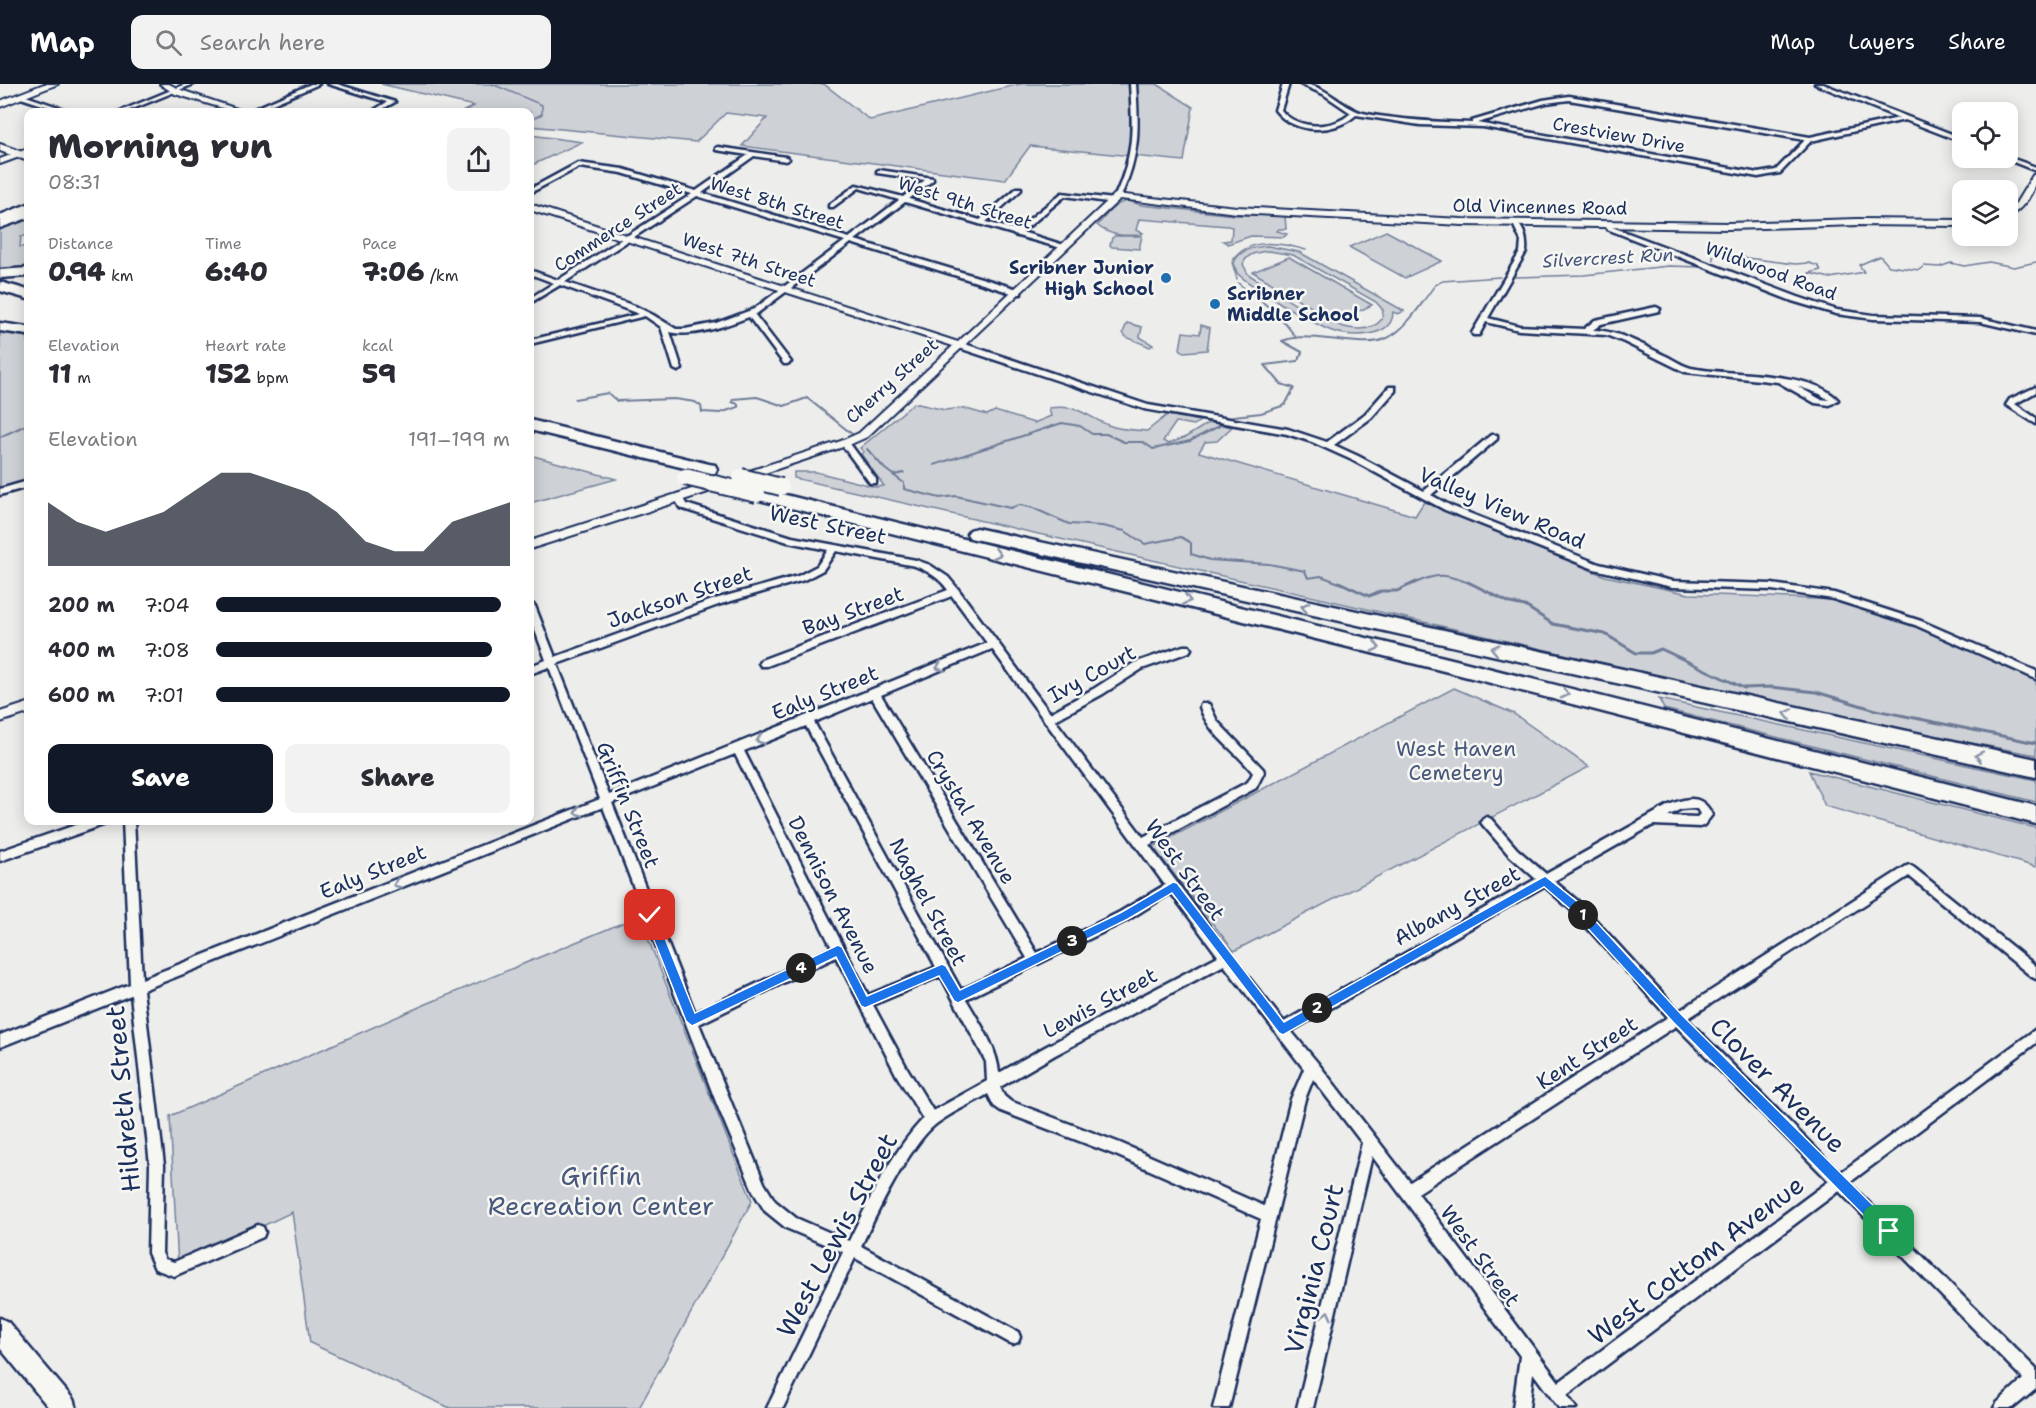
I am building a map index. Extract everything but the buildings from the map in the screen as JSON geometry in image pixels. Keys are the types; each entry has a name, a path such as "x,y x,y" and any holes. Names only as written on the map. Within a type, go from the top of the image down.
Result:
{"highway":[{"path":"0,224 24,212"},
{"path":"0,274 24,272"},
{"path":"0,285 24,292"},
{"path":"0,295 24,302"},
{"path":"0,327 24,330"},
{"path":"534,426 1024,544 2036,768"},
{"path":"534,439 1460,668 2036,815"}],"main road":[{"path":"0,104 52,84"},
{"path":"0,147 24,154"},
{"path":"0,214 24,211"},
{"path":"0,219 24,211"},
{"path":"0,1330 64,1408"}],"street":[{"path":"164,84 230,108"},
{"path":"131,108 191,84"},
{"path":"259,108 316,84"},
{"path":"331,84 392,102 381,108"},
{"name":"Cherry Street","path":"534,544 845,444 869,429 1116,198 1132,162 1137,142 1133,84"},
{"path":"1286,84 1278,105 1279,113 1295,123 1314,126 1342,122 1354,113 1325,93 1303,84"},
{"path":"1818,84 1952,136"},
{"path":"20,96 56,108"},
{"path":"1468,123 1545,101 1569,98 1811,139"},
{"name":"Crestview Drive","path":"1354,113 1420,123 1468,123 1764,176 1778,172 1802,144 1811,139 1906,118"},
{"path":"718,149 786,159"},
{"path":"0,162 24,154"},
{"name":"Commerce Street","path":"534,298 752,155"},
{"path":"2018,162 2036,169"},
{"name":"West 8th Street","path":"534,188 581,165 623,171 1018,292"},
{"path":"534,273 646,314 674,331 684,332 752,314 787,290 931,179 879,172"},
{"path":"2018,206 2036,177"},
{"name":"West 9th Street","path":"831,206 858,186 1065,247"},
{"path":"982,222 1019,189"},
{"path":"1016,234 1064,194 1116,198"},
{"name":"Old Vincennes Road","path":"1116,198 1237,210 1516,224 1728,226 1920,221 1952,223"},
{"name":"West 7th Street","path":"534,208 958,345"},
{"path":"1476,333 1525,246 1516,224"},
{"name":"Wildwood Road","path":"1608,225 1609,228 1825,309 1873,317 1980,320 2036,333"},
{"path":"1587,331 1599,322 1656,309"},
{"path":"534,341 646,314"},
{"path":"752,314 787,362"},
{"path":"1483,319 1519,328 1587,331 1620,337 1688,370 1778,380 1828,394 1833,400 1830,403 1820,402 1778,380"},
{"path":"664,326 678,369"},
{"name":"Valley View Road","path":"958,345 1148,406 1288,432 1329,445 1448,508 1538,545 1612,571 1679,585 1803,590 1844,598 1918,623 2036,675"},
{"path":"1329,445 1368,416 1392,389"},
{"path":"2036,389 2010,405 2036,422"},
{"path":"1424,496 1494,437"},
{"path":"845,444 873,481"},
{"path":"0,492 24,485"},
{"name":"West Street","path":"678,497 683,506 791,540 922,564 938,573 956,591 1226,958 1408,1191 1568,1408"},
{"name":"Jackson Street","path":"534,669 718,601 809,575 820,568 833,549"},
{"name":"Bay Street","path":"764,663 956,591"},
{"name":"Griffin Street","path":"534,617 759,1188 779,1214 812,1233 852,1248"},
{"name":"Ealy Street","path":"0,1041 738,749 994,644"},
{"name":"Ivy Court","path":"1049,718 1099,692 1138,666 1186,649"},
{"name":"Crystal Avenue","path":"875,694 1034,959"},
{"path":"1142,843 1252,785 1259,772 1252,762 1207,718 1205,707"},
{"path":"0,717 24,709"},
{"name":"Naghel Street","path":"808,720 987,1050 992,1062 994,1092 999,1101 1016,1112 1120,1150 1269,1215"},
{"name":"Dennison Avenue","path":"738,749 865,1002 902,1072 931,1120"},
{"name":"Albany Street","path":"1283,1029 1653,820"},
{"name":"Clover Avenue","path":"1487,822 1513,852 1575,906 1677,1018 2035,1379"},
{"path":"0,856 90,825"},
{"name":"Hildreth Street","path":"128,825 136,987 157,1165 155,1244 158,1259 168,1269 180,1268 258,1232"},
{"name":"Kent Street","path":"1408,1191 1909,870 2036,974"},
{"path":"958,997 1124,916 1173,886"},
{"path":"692,1021 838,950"},
{"name":"Lewis Street","path":"993,1084 1134,1005 1226,958"},
{"path":"865,1002 942,970"},
{"name":"West Cottom Avenue","path":"1557,1393 2036,1035"},
{"path":"1221,1408 1298,1099 1312,1066"},
{"name":"West Lewis Street","path":"775,1408 852,1248 902,1158 931,1120 993,1084"},
{"name":"Virginia Court","path":"1305,1408 1369,1141"},
{"path":"852,1248 1013,1337"},
{"path":"1521,1408 1528,1355"},
{"path":"2002,1408 2035,1379"}],"green space":[{"path":"381,84 824,84 870,120 1020,84 1157,84 1193,107 1184,161 1030,146 1005,180 742,146 767,118 726,113 696,142 534,126 534,108 470,108 474,106"},
{"path":"534,136 582,142 534,164"},
{"path":"1129,201 1141,205 1235,215 1285,215 1286,229 1277,231 1287,234 1284,237 1251,236 1228,244 1223,241 1231,240 1232,227 1228,226 1139,219 1136,230 1143,233 1128,235 1112,233 1097,225 1118,204"},
{"path":"24,217 24,236 21,237 20,247 24,246 24,270 0,272 0,226"},
{"path":"1386,231 1442,261 1405,278 1349,247"},
{"path":"1115,236 1142,236 1139,249 1112,247 1110,245"},
{"path":"1268,246 1299,252 1404,311 1398,314 1393,312 1392,320 1387,327 1370,334 1344,334 1323,327 1267,295 1237,273 1234,263 1239,255 1252,248","holes":["1261,252 1293,255 1376,302 1383,310 1382,319 1370,328 1353,329 1335,324 1295,305 1248,274 1243,264 1250,255"]},
{"path":"1289,257 1372,305 1336,322 1253,272"},
{"path":"1127,323 1142,327 1140,337 1153,345 1150,347 1126,337 1123,333"},
{"path":"1201,325 1210,328 1207,350 1184,352 1180,349 1183,332 1200,334"},
{"path":"0,333 24,336 24,481 0,488"},
{"path":"914,403 945,410 963,408 987,415 995,411 1034,423 1051,416 1049,408 1067,408 1080,411 1113,427 1127,430 1147,431 1167,415 1200,421 1194,425 1176,422 1163,441 1168,444 1186,437 1210,422 1232,427 1217,441 1205,442 1199,452 1415,516 1424,502 1605,576 1689,594 1842,600 1917,624 2036,677 2036,755 1913,732 1686,682 794,478 794,472 816,472 876,487 884,486 861,454 864,452 860,448"},
{"path":"534,456 616,479 534,502"},
{"name":"West Haven Cemetery","path":"1454,688 1514,714 1589,767 1234,951 1153,847"},
{"path":"1659,699 2036,780 2036,802 1664,709"},
{"path":"1809,771 2036,828 2036,867 1825,806"},
{"name":"Griffin Recreation Center","path":"639,916 752,1201 639,1408 450,1408 310,1343 292,1212 178,1266 170,1116 424,1005"}],"waterway":[{"path":"492,84 542,105 542,114 534,118"},
{"path":"1237,279 1232,262 1246,248 1276,244 1306,250"},
{"name":"Silvercrest Run","path":"1713,260 1713,256 1723,255 1795,264 1809,263 1818,266 1821,270 1809,273 1830,278 1864,272 1859,265 1880,256 1889,266 1919,270 1924,266 1939,267 1951,263 1964,266 1989,262 2014,267 2036,262"},
{"name":"Silvercrest Run","path":"1515,277 1584,275 1669,266 1701,267"},
{"name":"Silvercrest Run","path":"1422,303 1435,285 1442,281 1500,277"},
{"path":"1238,283 1264,303"},
{"path":"1262,302 1277,313 1295,336"},
{"name":"Silvercrest Run","path":"1231,419 1234,416 1261,413 1285,405 1294,388 1281,384 1265,365 1298,361 1302,352 1282,341 1305,337 1354,342 1379,341 1400,330 1423,302"},
{"path":"575,399 608,393 617,401 675,399 695,402 701,406 702,412 720,413 738,407 738,404 732,402 733,399 757,397 784,406 807,398 852,434"},
{"name":"Silvercrest Run","path":"934,465 1062,423 1080,426 1092,434 1106,434 1124,442 1143,442 1153,449 1190,441 1223,424"},
{"path":"0,437 24,426"},
{"path":"867,449 885,469 904,483 904,489 940,498 956,496 1010,508 1020,505 1033,508 1069,524 1102,526 1125,531 1145,544 1181,537 1191,543 1191,554 1210,560 1269,564 1305,571 1308,578 1321,576 1342,584"},
{"name":"Silvercrest Run","path":"894,475 904,473"},
{"path":"1413,584 1436,576 1455,578 1472,584"},
{"path":"1339,582 1369,596 1381,591 1397,591 1416,582"},
{"path":"1468,582 1472,584"},
{"path":"1472,584 1510,603 1525,606 1553,624 1605,634 1636,653 1651,653 1661,649 1744,688 1771,687 1816,692 1876,710 2036,743"}],"place":[{"name":"Scribner Junior High School","path":"1166,278"},
{"name":"Scribner Middle School","path":"1215,304"}],"route":[{"path":"650,915 692,1021 838,950 865,1002 942,970 958,997 1124,916 1173,886 1226,958 1283,1029 1545,881 1575,906 1677,1018 1889,1231"}]}
